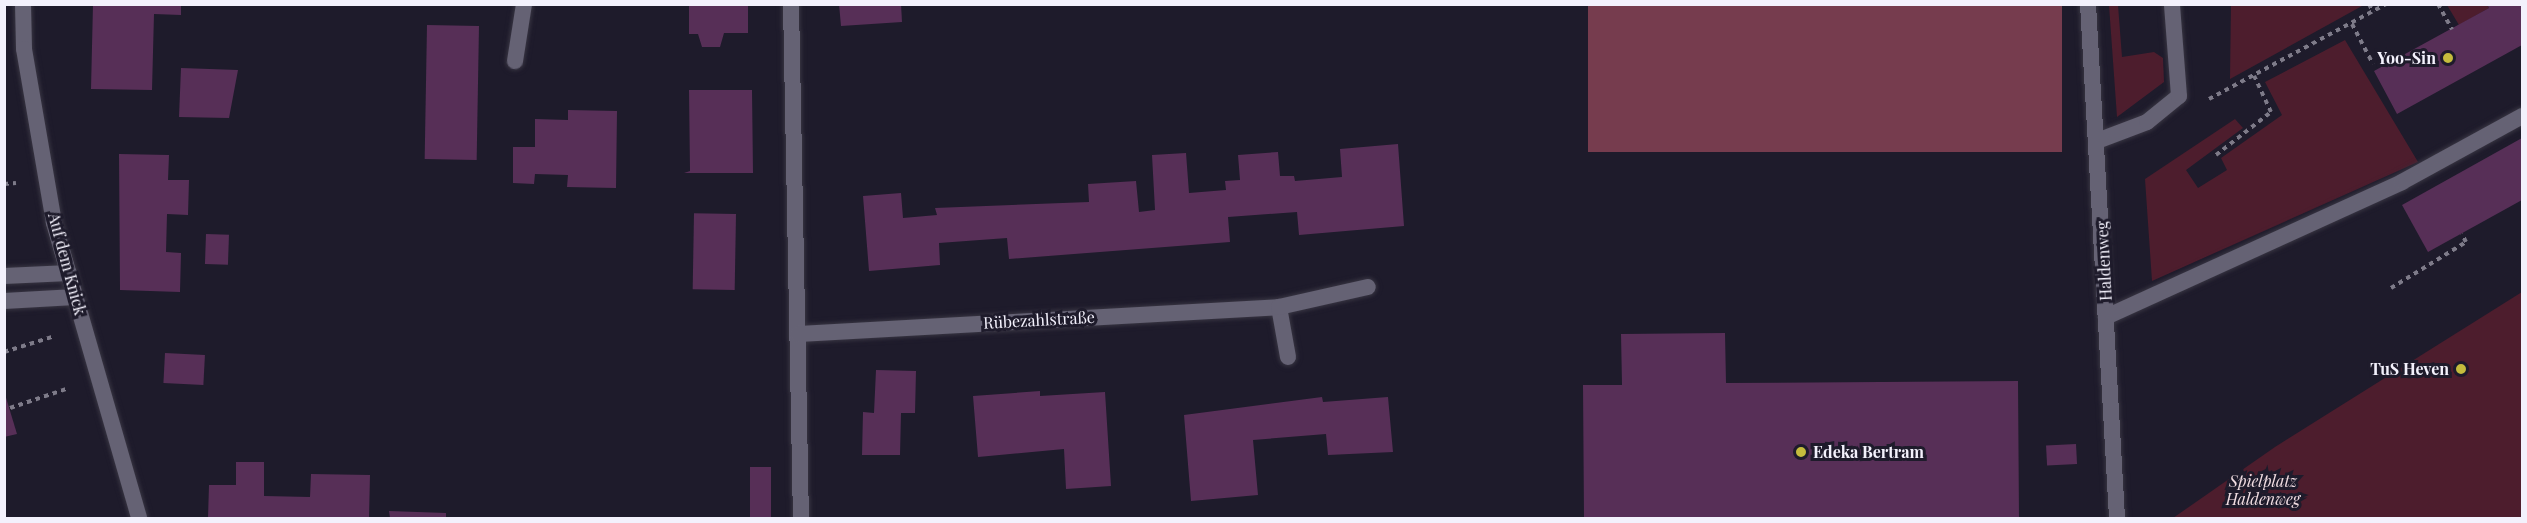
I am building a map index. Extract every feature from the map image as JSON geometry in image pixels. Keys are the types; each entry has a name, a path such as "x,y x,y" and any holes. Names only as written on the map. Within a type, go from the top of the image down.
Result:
{"street":[{"name":"Auf dem Knick","path":"23,4 28,75 54,223 139,519"},
{"path":"514,61 524,4"},
{"path":"791,4 801,519"},
{"name":"Haldenweg","path":"2088,4 2117,519"},
{"path":"2097,141 2147,122 2179,96 2172,4"},
{"path":"2106,317 2402,182 2523,116"},
{"path":"4,276 69,273"},
{"name":"Rübezahlstraße","path":"798,334 1280,307 1368,287"},
{"path":"4,301 75,297"},
{"path":"1280,307 1288,357"}],"path":[{"path":"2369,4 2373,12"},
{"path":"2179,96 2213,99 2386,4"},
{"path":"2438,4 2452,29"},
{"path":"2352,24 2373,63"},
{"path":"2216,155 2271,112 2254,76"},
{"path":"2391,288 2466,242 2463,234"},
{"path":"4,352 84,327"},
{"path":"10,408 98,378"}],"green space":[{"path":"2361,4 2362,6 2230,79 2231,5"},
{"path":"2109,5 2118,5 2122,57 2154,52 2163,58 2164,82 2117,117"},
{"path":"2447,5 2487,5 2489,8 2459,25"},
{"path":"2345,40 2418,162 2152,281 2145,179 2235,119 2243,128 2186,170 2198,188 2227,170 2221,158 2282,115 2265,82"},
{"name":"TuS Heven","path":"2522,292 2522,518 2173,518 2275,447"}],"shaded area":[{"path":"1588,5 2062,5 2062,152 1588,152"}],"building":[{"path":"93,4 181,4 181,15 154,14 152,90 91,89"},
{"path":"689,4 748,4 748,33 724,33 720,47 702,47 698,34 689,34"},
{"path":"839,4 901,4 902,22 841,26"},
{"name":"Yoo-Sin","path":"2487,4 2522,4 2522,45 2397,114 2374,71 2489,8"},
{"path":"427,25 479,26 477,160 425,159"},
{"path":"181,68 238,70 229,118 179,117"},
{"path":"689,90 752,90 753,173 684,173 690,171"},
{"path":"568,110 617,111 616,188 567,187 568,175 535,174 534,184 513,183 513,147 535,147 535,119 568,120"},
{"path":"2522,138 2522,200 2428,252 2402,205"},
{"path":"1398,144 1404,226 1299,235 1297,212 1228,217 1230,242 1009,259 1007,238 939,243 940,265 869,271 863,196 901,193 903,218 937,215 935,208 1089,202 1088,184 1136,181 1139,212 1155,210 1152,155 1186,153 1189,193 1226,190 1225,181 1240,180 1238,155 1278,152 1280,176 1294,176 1295,181 1342,177 1340,149"},
{"path":"119,154 169,155 168,180 189,180 188,215 167,214 166,252 181,253 180,292 120,290"},
{"path":"694,213 736,214 735,290 693,289"},
{"path":"206,234 229,235 228,265 205,264"},
{"name":"Edeka Bertram","path":"1725,333 1726,383 2018,381 2019,518 1584,518 1583,385 1622,385 1621,334"},
{"path":"165,353 205,355 203,385 163,383"},
{"path":"876,370 916,371 915,413 901,413 900,455 862,455 863,412 874,413"},
{"path":"4,391 17,434 4,437"},
{"path":"1040,391 1040,396 1105,392 1111,486 1066,489 1064,449 978,457 973,396"},
{"path":"1322,397 1323,402 1388,397 1393,452 1328,455 1326,434 1253,440 1258,495 1191,501 1184,415"},
{"path":"2076,444 2077,464 2047,466 2046,446"},
{"path":"236,462 264,462 264,496 310,497 311,474 370,475 369,518 208,518 209,485 236,485"},
{"path":"750,467 771,467 771,518 750,518"},
{"path":"389,511 446,513 446,518 390,518"}],"place":[{"name":"Yoo-Sin","path":"2448,58"},
{"name":"TuS Heven","path":"2461,369"},
{"name":"Edeka Bertram","path":"1801,452"}],"park label":[{"name":"Spielplatz Haldenweg","path":"2263,490"}]}
